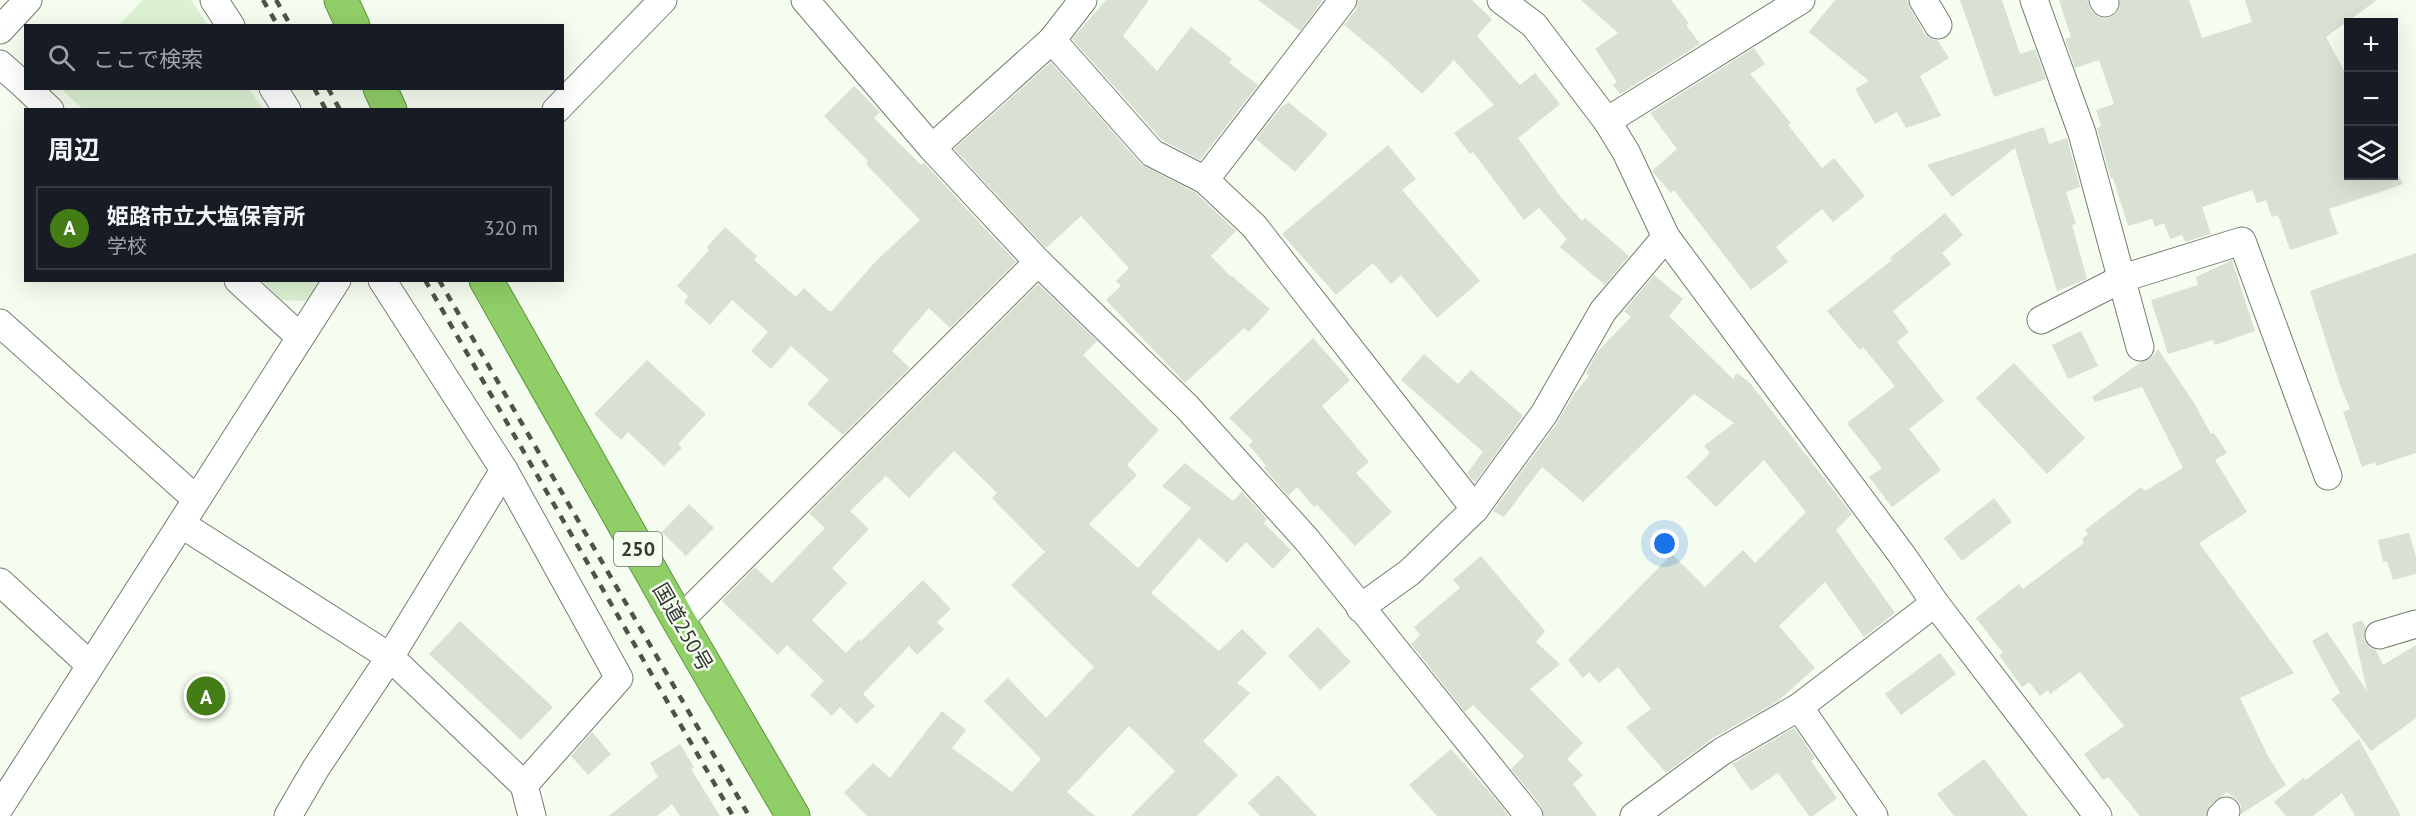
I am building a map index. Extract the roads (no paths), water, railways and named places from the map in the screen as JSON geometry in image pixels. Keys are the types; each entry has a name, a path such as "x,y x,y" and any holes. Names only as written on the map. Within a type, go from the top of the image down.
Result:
{"highway":[{"path":"341,0 352,24"},
{"path":"381,90 389,108"},
{"name":"国道250号","path":"487,282 679,621 793,816"}],"street":[{"path":"0,30 28,0"},
{"path":"214,0 230,24"},
{"path":"558,108 663,0"},
{"path":"805,0 932,148 1038,262 1187,407 1307,540 1529,816"},
{"path":"932,148 1052,40 1083,0"},
{"path":"1205,180 1343,0"},
{"path":"1501,0 1534,26 1607,122 1626,152 1666,237 1935,603 2098,816"},
{"path":"1923,0 1938,25"},
{"path":"2034,0 2082,133 2140,347"},
{"path":"1607,122 1785,4"},
{"path":"1052,40 1152,153 1205,180 1254,226 1475,509"},
{"path":"0,64 24,86"},
{"path":"28,90 48,108"},
{"path":"274,90 286,108"},
{"path":"1360,608 1410,572 1475,509 1544,414 1603,311 1666,237"},
{"path":"2041,320 2123,278 2242,241 2328,477"},
{"path":"679,621 1038,262"},
{"path":"240,282 300,337"},
{"path":"0,807 335,282"},
{"path":"180,524 390,657 527,807 619,678 504,470 383,282"},
{"path":"0,323 196,499"},
{"path":"288,816 316,768 390,657 504,470"},
{"path":"0,582 90,665"},
{"path":"1634,816 1721,752 1799,707 1935,603"},
{"path":"2379,635 2416,624"},
{"path":"1799,707 1874,816"}],"railway":[{"path":"263,0 277,24"},
{"path":"276,0 290,24"},
{"path":"315,90 325,108"},
{"path":"329,90 339,108"},
{"path":"426,282 733,816"},
{"path":"440,282 749,816"}],"place":[{"name":"姫路市立大塩保育所","path":"206,696"}]}
